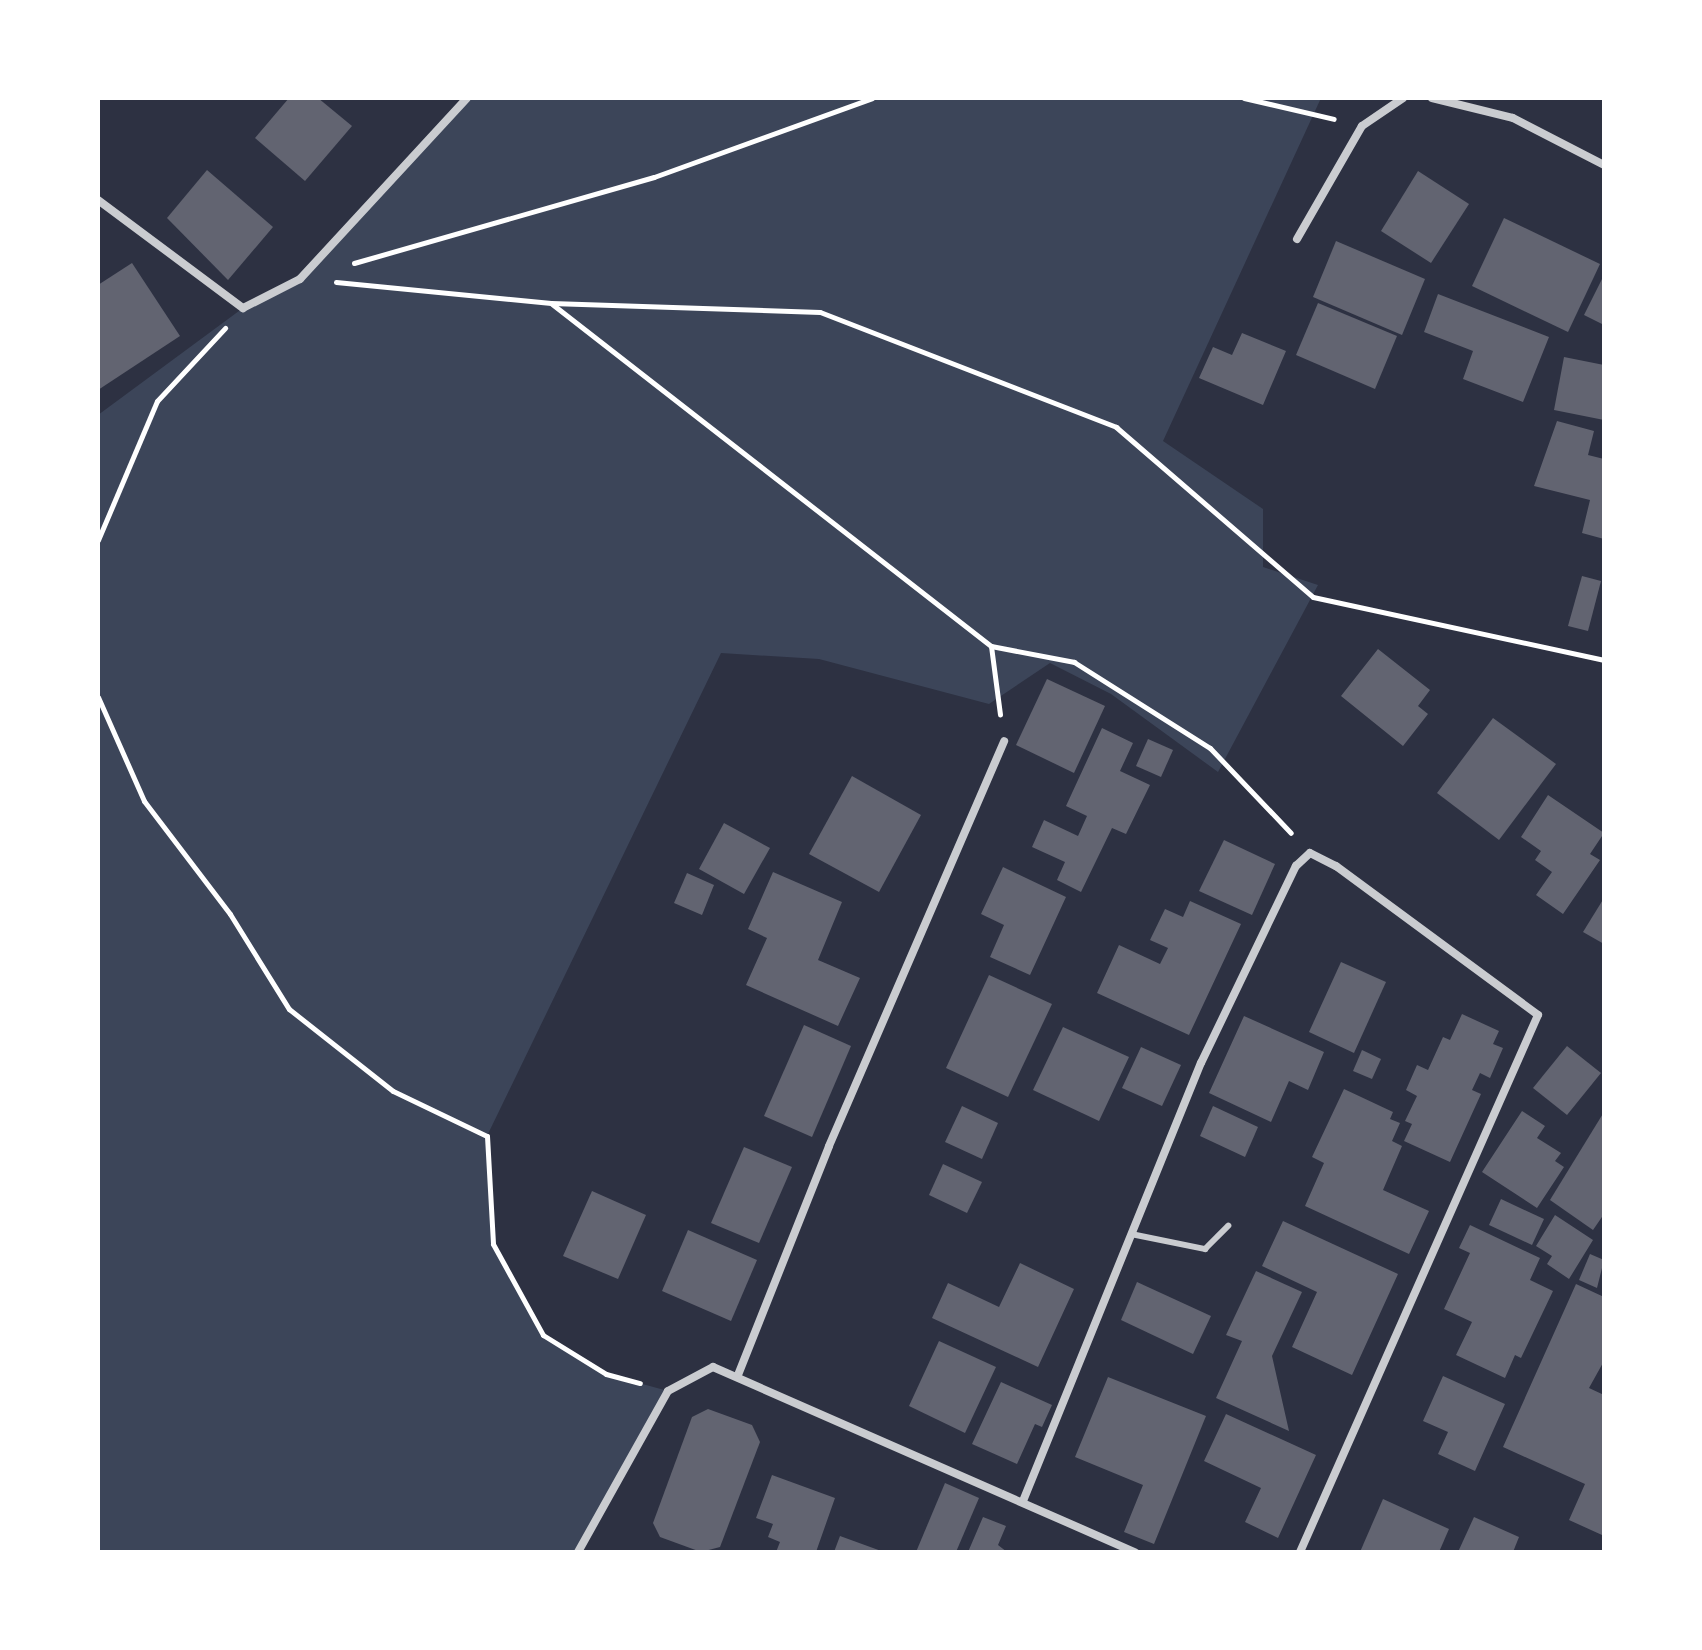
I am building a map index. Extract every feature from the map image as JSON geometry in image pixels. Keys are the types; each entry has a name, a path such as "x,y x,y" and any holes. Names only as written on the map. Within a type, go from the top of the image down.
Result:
{"street":[{"path":"98,200 243,308 300,279 467,98"},
{"path":"1297,239 1362,126 1403,98"},
{"path":"1432,98 1513,118 1604,165"},
{"path":"738,1375 829,1146 1004,741"},
{"path":"1023,1501 1201,1063 1296,866 1310,853 1336,866 1538,1015 1300,1552"},
{"path":"578,1552 668,1391 713,1367 738,1375 1023,1501 1117,1549 1135,1552"}],"lane":[{"path":"1131,1234 1205,1249 1228,1226"}],"path":[{"path":"300,279 654,177 872,98"},
{"path":"1244,98 1362,126"},
{"path":"300,279 551,303 820,312 1116,427 1313,597 1604,660"},
{"path":"551,303 991,646 1074,662 1210,748 1310,853"},
{"path":"98,540 157,401 243,308"},
{"path":"991,646 1004,741"},
{"path":"98,697 144,801 230,914 289,1009 393,1091 487,1136 493,1244 543,1335 606,1374 668,1391"}],"shaded area":[{"path":"467,98 1321,98 1163,441 1263,509 1263,567 1318,585 1218,772 1111,694 1050,663 989,704 819,659 721,653 487,1136 493,1244 542,1335 606,1374 668,1391 578,1552 98,1552 98,415 243,308 300,279"}],"building":[{"path":"289,98 318,98 352,126 305,181 255,138"},
{"path":"207,170 273,227 228,280 167,218"},
{"path":"1418,171 1469,204 1431,263 1381,231"},
{"path":"1504,218 1600,264 1568,332 1472,286"},
{"path":"1336,241 1425,279 1402,335 1313,297"},
{"path":"132,263 180,336 98,390 98,285"},
{"path":"1604,275 1604,325 1584,315"},
{"path":"1438,294 1549,337 1523,402 1463,379 1473,351 1424,332"},
{"path":"1318,303 1397,336 1375,389 1296,355"},
{"path":"1242,333 1286,351 1263,405 1199,378 1213,347 1232,355"},
{"path":"1564,357 1604,365 1604,420 1554,410"},
{"path":"1557,421 1594,431 1588,455 1604,459 1604,539 1582,533 1590,500 1534,486"},
{"path":"1582,576 1601,581 1588,631 1568,626"},
{"path":"1378,649 1430,690 1418,706 1428,714 1403,746 1341,696"},
{"path":"1047,679 1105,706 1074,773 1016,745"},
{"path":"1493,718 1556,764 1499,840 1437,793"},
{"path":"1102,728 1133,743 1120,771 1150,785 1126,834 1112,828 1081,892 1057,880 1065,862 1032,847 1044,820 1078,836 1087,816 1066,806"},
{"path":"1148,739 1173,750 1161,777 1136,766"},
{"path":"852,776 921,815 879,892 809,854"},
{"path":"1548,795 1604,833 1590,854 1600,860 1563,914 1536,895 1552,872 1535,860 1541,851 1521,837"},
{"path":"724,823 770,848 744,894 699,869"},
{"path":"1224,840 1275,864 1252,915 1199,891"},
{"path":"1003,867 1066,897 1030,975 990,957 1004,925 981,914"},
{"path":"773,872 842,902 818,960 860,978 838,1026 746,985 767,938 748,929"},
{"path":"687,873 714,885 702,915 674,903"},
{"path":"1604,898 1604,944 1583,932"},
{"path":"1190,901 1241,924 1189,1035 1097,993 1119,945 1160,964 1168,948 1150,940 1165,909 1183,917"},
{"path":"1341,962 1386,982 1354,1053 1309,1032"},
{"path":"989,975 1052,1004 1008,1097 946,1068"},
{"path":"1462,1014 1499,1031 1493,1044 1503,1048 1490,1078 1480,1073 1472,1090 1481,1094 1450,1162 1404,1141 1412,1124 1405,1121 1417,1096 1406,1090 1417,1065 1428,1070 1443,1037 1450,1040"},
{"path":"1244,1016 1324,1052 1308,1090 1289,1081 1271,1122 1209,1093"},
{"path":"804,1025 851,1046 812,1137 764,1116"},
{"path":"1063,1027 1129,1057 1099,1121 1033,1090"},
{"path":"1567,1046 1601,1073 1567,1115 1533,1088"},
{"path":"1141,1047 1181,1065 1162,1106 1122,1088"},
{"path":"1362,1050 1381,1059 1372,1079 1353,1071"},
{"path":"1344,1089 1393,1112 1390,1119 1400,1123 1392,1141 1402,1146 1383,1190 1429,1211 1409,1254 1305,1206 1324,1163 1312,1157"},
{"path":"962,1106 998,1123 982,1159 945,1142"},
{"path":"1213,1106 1258,1127 1245,1157 1200,1136"},
{"path":"1522,1111 1545,1126 1537,1138 1561,1153 1555,1161 1564,1167 1537,1208 1482,1172"},
{"path":"1604,1112 1604,1214 1593,1230 1550,1200"},
{"path":"744,1147 792,1167 759,1243 711,1223"},
{"path":"943,1164 982,1182 967,1213 929,1195"},
{"path":"592,1191 646,1215 618,1279 563,1256"},
{"path":"1501,1199 1544,1219 1532,1245 1489,1225"},
{"path":"1555,1215 1593,1240 1569,1279 1547,1264 1552,1256 1536,1246"},
{"path":"1283,1221 1398,1274 1352,1375 1292,1347 1317,1292 1262,1266"},
{"path":"1470,1225 1540,1258 1530,1280 1553,1291 1521,1358 1515,1355 1505,1378 1456,1355 1472,1322 1444,1309 1470,1253 1459,1248"},
{"path":"688,1230 757,1260 731,1321 662,1291"},
{"path":"1590,1254 1604,1260 1597,1288 1579,1280"},
{"path":"1020,1263 1074,1289 1038,1367 932,1318 948,1283 999,1307"},
{"path":"1256,1271 1302,1292 1272,1356 1289,1431 1216,1398 1242,1341 1226,1335"},
{"path":"1137,1282 1211,1316 1193,1354 1121,1320"},
{"path":"1576,1284 1604,1297 1604,1361 1589,1388 1604,1395 1602,1535 1569,1520 1585,1484 1503,1447"},
{"path":"939,1341 996,1367 965,1433 909,1406"},
{"path":"1443,1376 1505,1404 1475,1471 1438,1454 1448,1432 1423,1421"},
{"path":"1108,1377 1206,1416 1154,1544 1124,1532 1143,1485 1075,1457"},
{"path":"1001,1382 1052,1405 1042,1427 1035,1424 1017,1464 972,1444"},
{"path":"708,1409 752,1425 760,1442 720,1547 701,1552 660,1537 653,1523 692,1417"},
{"path":"1226,1414 1316,1455 1278,1538 1245,1522 1261,1488 1204,1461"},
{"path":"772,1475 835,1498 816,1552 776,1552 780,1542 768,1537 773,1524 756,1518"},
{"path":"945,1483 979,1498 956,1552 916,1552"},
{"path":"1383,1499 1449,1529 1439,1552 1360,1552"},
{"path":"983,1517 1006,1526 998,1545 1007,1552 968,1552"},
{"path":"1474,1517 1519,1537 1513,1552 1458,1552"},
{"path":"840,1536 884,1552 834,1552"}]}
